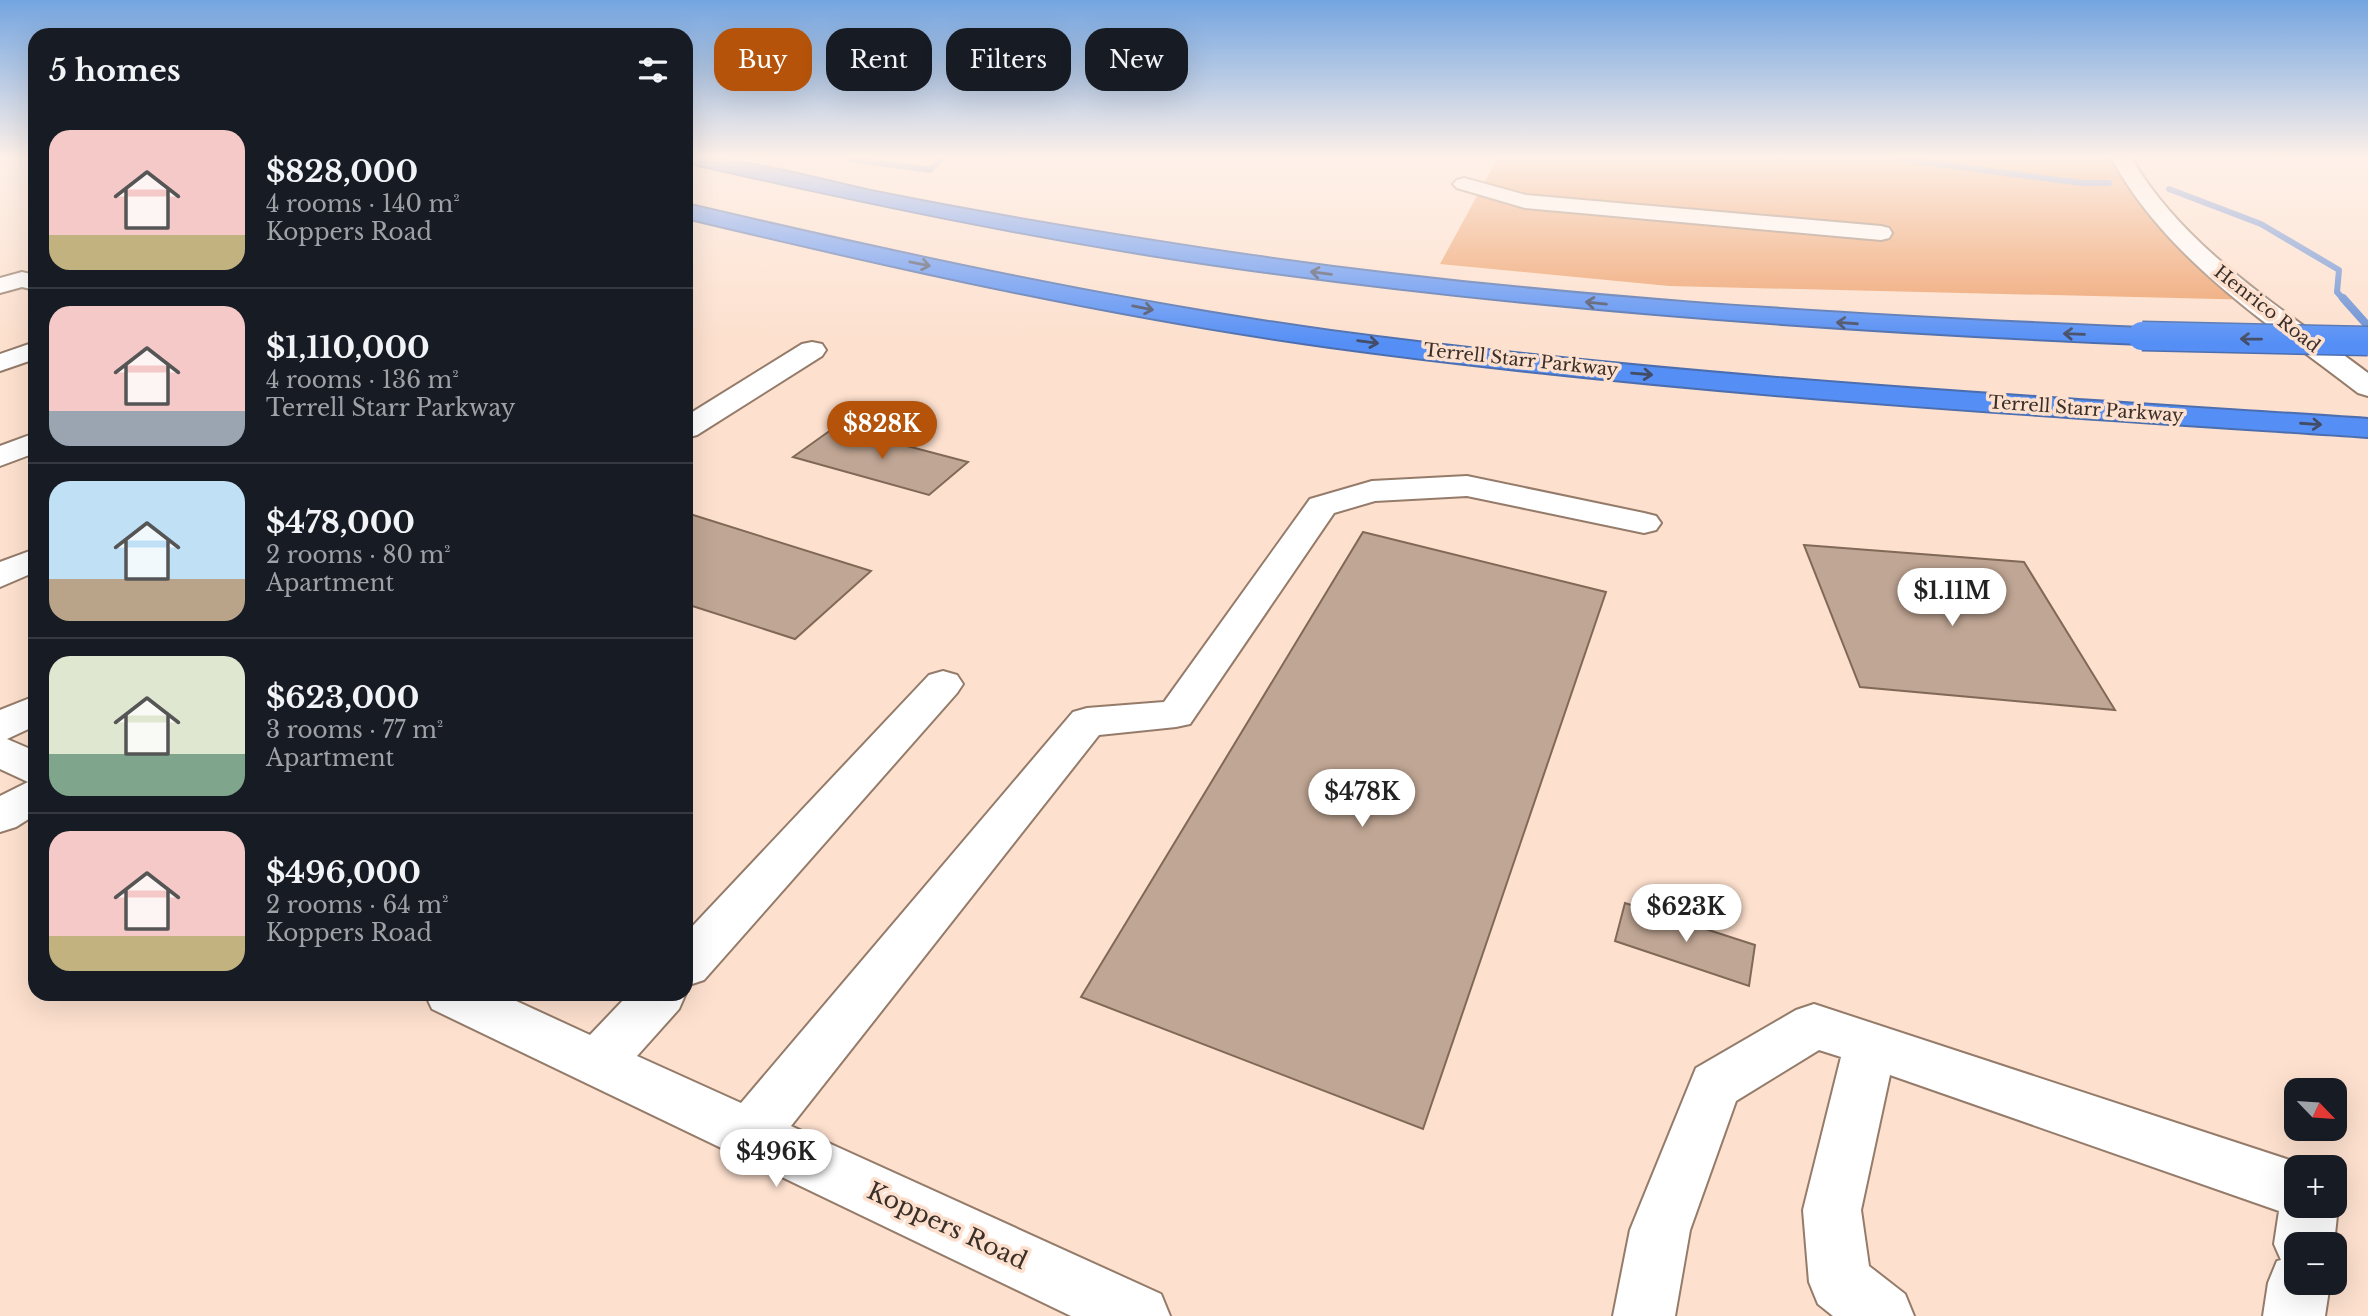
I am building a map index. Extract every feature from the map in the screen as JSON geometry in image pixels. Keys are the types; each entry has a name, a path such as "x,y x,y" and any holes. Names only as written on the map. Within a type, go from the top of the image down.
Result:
{"highway":[{"name":"Terrell Starr Parkway","path":"726,220 876,256 1180,315 1404,347 1594,369 1896,397 2368,428"},
{"path":"979,220 1137,248 1292,270 1596,303 1948,329 2368,341"}],"street":[{"path":"1741,220 1881,233"},
{"name":"Henrico Road","path":"2164,220 2205,261 2368,387"},
{"path":"0,286 22,279 28,281"},
{"path":"693,419 812,349"},
{"path":"0,363 28,353"},
{"path":"0,457 28,445"},
{"path":"750,1134 1087,722 1176,714 1322,506 1371,491 1467,486 1644,523"},
{"path":"0,576 28,562"},
{"path":"693,958 943,684"},
{"path":"0,727 28,713"},
{"path":"0,751 28,765"},
{"path":"0,816 28,799"},
{"name":"Koppers Road","path":"465,1001 1139,1316"},
{"path":"598,1063 655,1001"},
{"path":"1644,1316 1660,1230 1715,1085 1814,1026 2284,1185"},
{"path":"1870,1045 1832,1210 1840,1282 1883,1316"},
{"path":"2294,1316 2297,1295"}],"shaded area":[{"path":"1464,220 2163,220 2260,300 1669,286 1440,264"}],"building":[{"path":"835,427 968,462 929,495 793,457"},
{"path":"693,515 871,571 795,639 693,606"},
{"path":"1363,532 1606,592 1423,1129 1081,997"},
{"path":"1804,545 2024,562 2115,710 1860,687"},
{"path":"1625,903 1755,945 1749,986 1615,941"}],"waterway":[{"path":"2252,220 2339,270 2337,292 2344,300"},
{"path":"2343,298 2368,326"}]}
